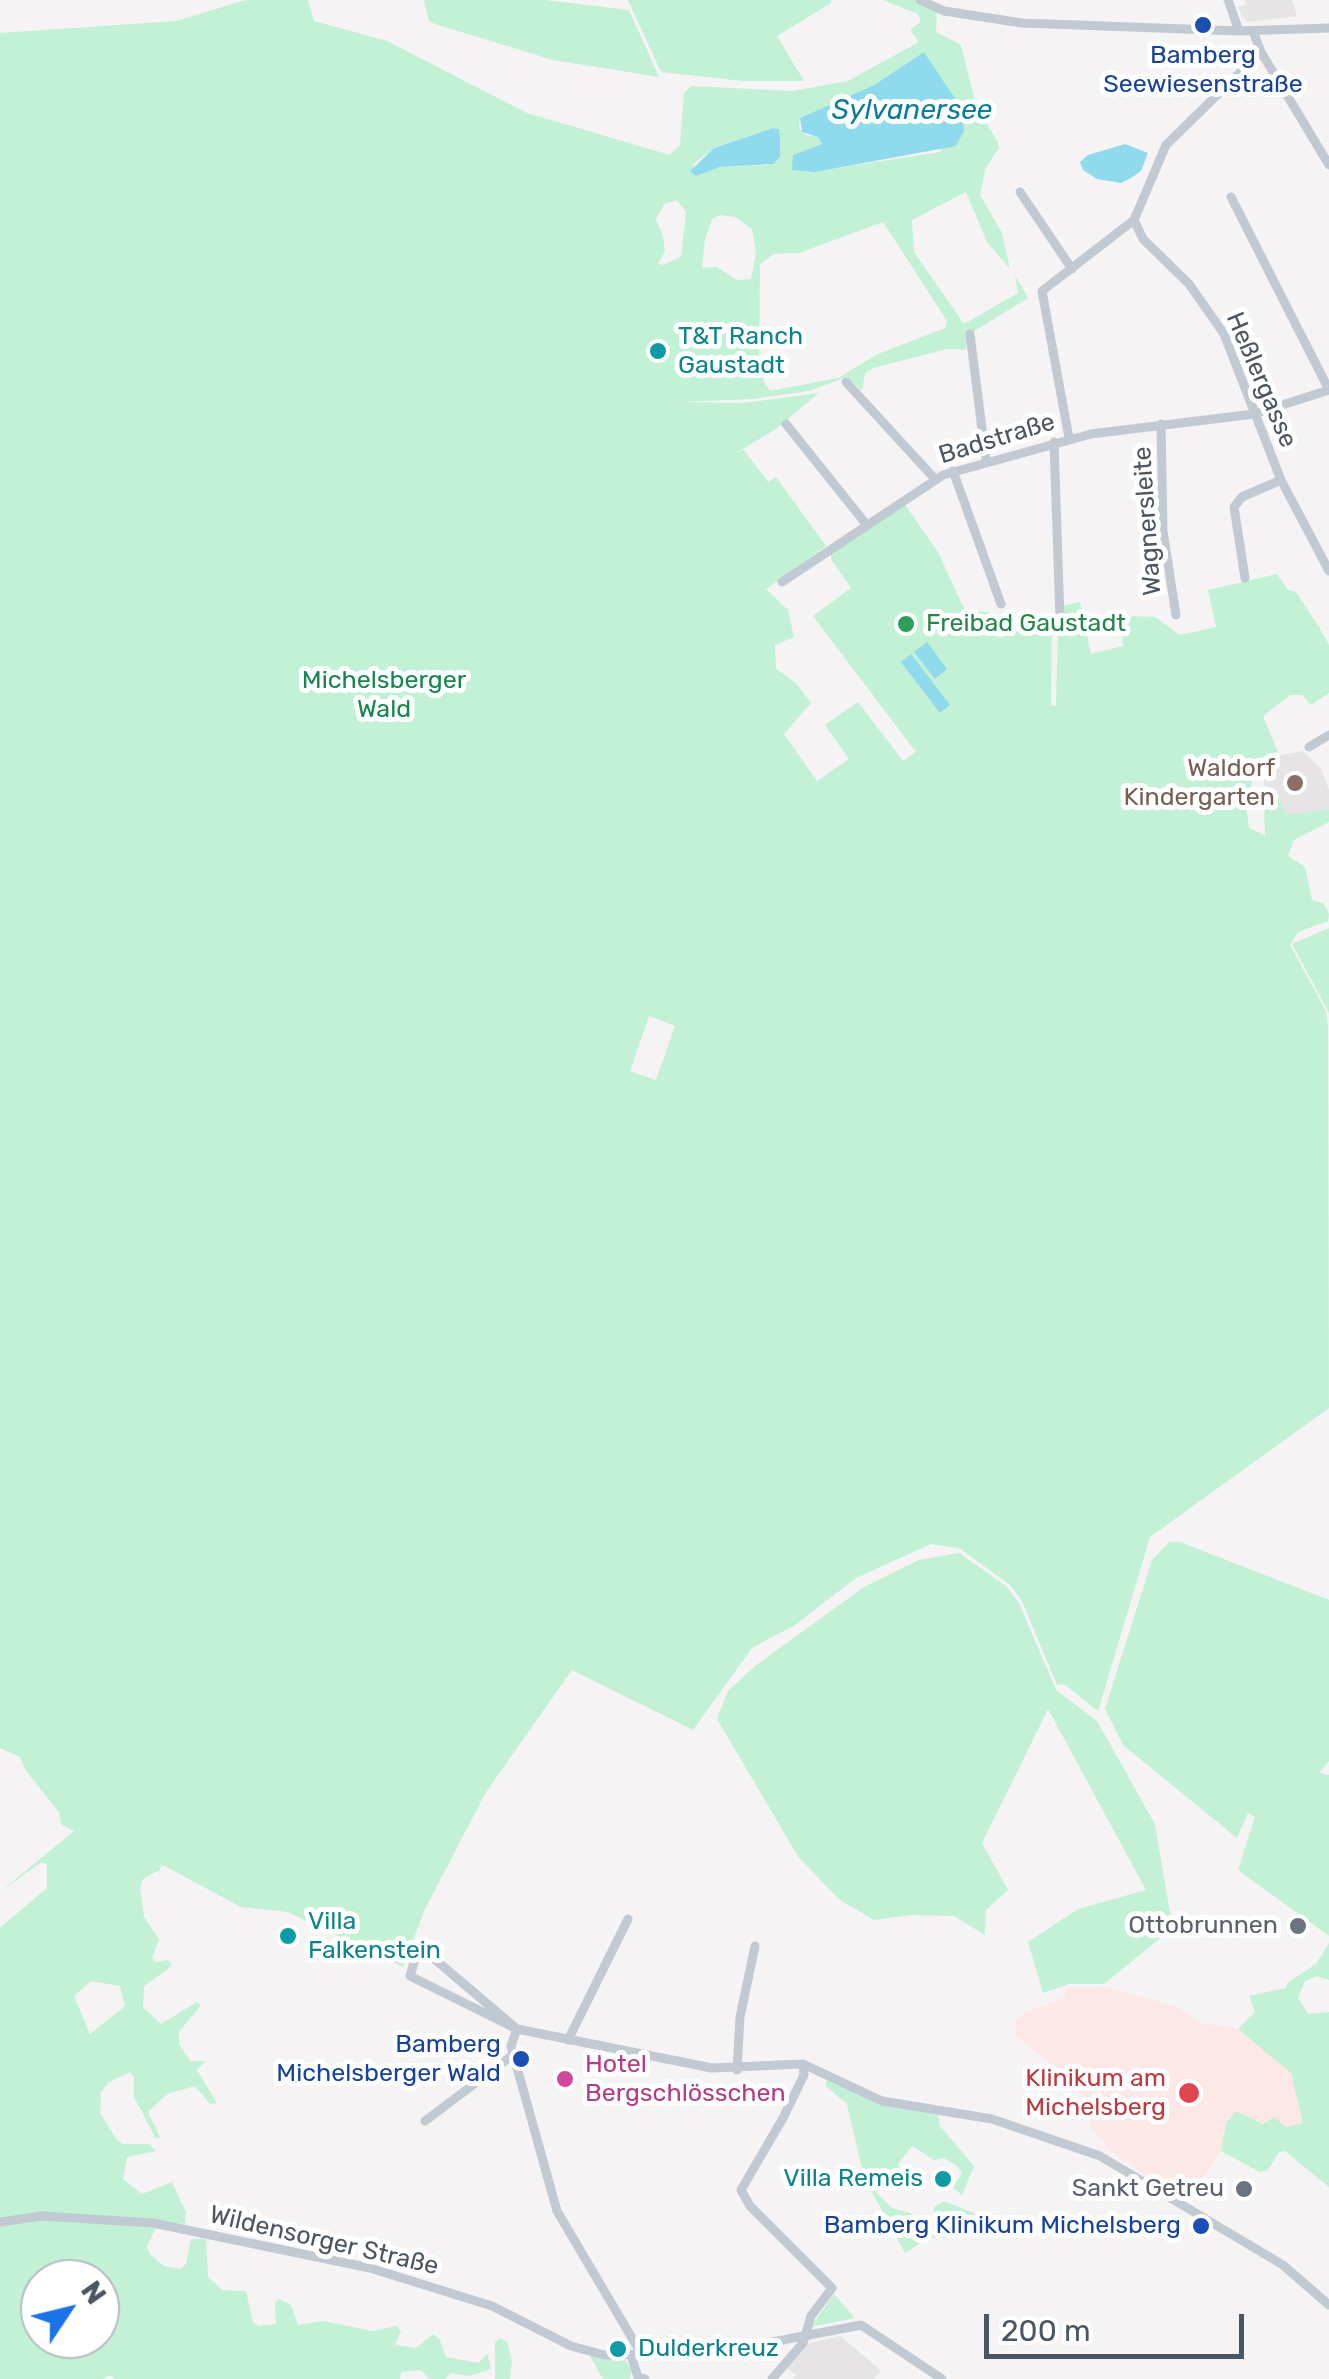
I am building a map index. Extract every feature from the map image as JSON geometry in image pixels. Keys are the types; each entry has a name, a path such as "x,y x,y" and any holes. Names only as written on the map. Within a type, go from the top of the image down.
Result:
{"street":[{"path":"920,0 944,11 1022,23 1239,31 1329,28"},
{"path":"1228,0 1239,31"},
{"path":"1253,31 1260,52 1329,165"},
{"path":"1069,438 1042,291 1134,220 1166,144 1260,52"},
{"path":"1020,192 1072,270"},
{"path":"1231,196 1329,390"},
{"name":"Heßlergasse","path":"1134,220 1143,239 1189,284 1214,317 1234,356 1281,480 1329,571"},
{"path":"970,334 986,460"},
{"path":"846,382 934,478"},
{"name":"Badstraße","path":"782,582 934,478 953,471 1069,438 1254,414 1329,390"},
{"path":"786,424 866,524"},
{"name":"Wagnersleite","path":"1160,424 1164,531 1176,615"},
{"path":"1054,442 1060,619 1054,620"},
{"path":"953,471 1002,604"},
{"path":"1244,578 1234,507 1242,497 1281,480"},
{"path":"1310,748 1329,735"},
{"path":"568,2040 628,1920"},
{"path":"516,2029 420,1946 410,1976 516,2029 736,2070 804,2064 882,2101 992,2119 1100,2156 1283,2265 1329,2305"},
{"path":"736,2070 740,2017 755,1946"},
{"path":"516,2029 510,2040 557,2210 637,2355 641,2378"},
{"path":"425,2122 514,2054"},
{"path":"772,2379 806,2336 811,2316 832,2288 750,2206 741,2190 784,2118 804,2075 804,2064"},
{"name":"Wildensorger Straße","path":"0,2222 42,2216 153,2224 343,2262 492,2306 591,2353 716,2354 861,2325 942,2379"}],"shaded area":[{"path":"1245,0 1292,0 1297,16 1247,22 1237,7 1246,5"},
{"name":"Waldorf Kindergarten","path":"1303,751 1321,769 1329,790 1329,809 1286,815 1277,794 1264,785 1266,765 1281,755"},
{"name":"Klinikum am Michelsberg","path":"1103,1987 1175,2006 1204,2024 1233,2027 1247,2034 1291,2073 1304,2123 1286,2128 1270,2119 1263,2124 1236,2111 1226,2123 1221,2151 1186,2203 1111,2151 1091,2126 1078,2086 1015,2035 1016,2022 1024,2013 1066,1997 1065,1988"},
{"path":"840,2336 881,2370 874,2379 793,2379 796,2375 787,2368 807,2344"}],"green space":[{"name":"Michelsberger Wald","path":"246,0 308,0 314,21 387,41 527,113 670,155 680,145 684,93 691,86 792,91 848,81 919,42 910,30 921,21 918,14 883,0 915,0 937,11 936,32 961,45 977,109 997,140 999,147 985,170 980,195 1002,233 1010,269 987,242 966,192 912,220 914,252 964,324 1018,293 1015,275 1028,298 976,330 967,339 966,350 947,349 873,368 865,373 862,390 846,377 809,391 752,399 680,402 743,403 819,393 776,429 736,453 744,450 768,482 776,477 826,546 766,589 788,610 794,637 775,645 776,669 796,683 811,703 784,734 817,781 849,759 825,725 858,702 903,761 916,752 813,616 851,588 831,559 831,552 903,502 938,552 965,611 989,612 999,638 1043,622 1052,626 1051,705 1056,706 1058,626 1065,624 1063,606 1080,602 1091,654 1123,646 1121,624 1133,616 1155,617 1180,635 1216,627 1208,590 1277,574 1288,590 1296,592 1329,645 1329,693 1311,705 1302,695 1290,695 1263,716 1278,752 1253,760 1256,768 1246,805 1249,828 1265,835 1264,799 1269,788 1281,800 1286,815 1329,809 1329,822 1294,840 1288,856 1305,867 1312,900 1324,904 1329,914 1328,921 1298,932 1290,945 1326,1011 1328,1029 1329,1408 1150,1537 1098,1711 1064,1684 1057,1685 1022,1601 1010,1585 959,1548 931,1544 856,1578 795,1625 752,1648 693,1730 572,1670 486,1792 425,1909 403,1967 288,1912 241,1907 161,1864 160,1870 143,1879 140,1888 144,1917 159,1939 152,1958 156,1962 168,1960 172,1966 144,1986 143,2007 161,2024 197,2002 201,2005 179,2032 179,2044 190,2061 206,2061 197,2070 217,2103 210,2104 195,2086 167,2094 148,2112 160,2137 156,2139 134,2097 134,2077 130,2072 109,2082 101,2092 100,2113 117,2140 124,2144 149,2144 156,2151 127,2157 123,2179 142,2194 172,2182 186,2213 185,2224 162,2222 156,2228 147,2246 150,2254 164,2266 180,2269 186,2264 191,2239 206,2239 208,2277 222,2290 246,2291 253,2322 258,2326 276,2324 275,2303 279,2299 291,2305 298,2325 323,2321 373,2331 397,2326 401,2331 395,2345 416,2348 433,2334 439,2338 446,2357 479,2363 487,2353 491,2369 469,2376 451,2373 445,2379 430,2379 421,2370 401,2372 400,2379 115,2379 110,2375 103,2379 0,2379 0,1928 47,1888 47,1864 40,1863 0,1892 74,1831 61,1824 59,1812 26,1771 20,1757 0,1748 0,33 176,21","holes":["924,52 965,117 940,152 824,170 804,150 814,150 822,144 818,137 805,135 799,128 800,118 874,85","773,128 779,129 769,165 720,167 696,176 693,164 714,148","677,200 686,212 681,257 662,265 658,263 665,252 663,236 656,219 664,204","720,215 735,217 752,229 756,253 751,279 737,280 717,267 702,268 712,219","883,222 947,321 945,328 878,354 838,378 770,391 759,357 760,264 774,254 799,253","649,1016 675,1026 656,1080 630,1071","91,1981 120,1986 125,2006 90,2034 74,1996"]},
{"path":"424,0 545,0 629,10 659,77 553,60 435,24 429,21"},
{"path":"628,0 831,3 777,36 804,81 743,81 661,72"},
{"path":"1329,928 1329,1013 1292,944"},
{"path":"1169,1542 1180,1542 1329,1600 1329,1761 1319,1773 1329,1775 1329,1936 1238,1870 1255,1817 1248,1813 1237,1838 1123,1745 1105,1709 1152,1560"},
{"path":"959,1553 1006,1586 1019,1603 1056,1690 1097,1721 1155,1824 1171,1919 1168,1932 1104,1984 1069,1984 1043,1993 1028,1942 1078,1909 1146,1890 1048,1709 982,1843 1008,1890 986,1910 985,1935 954,1916 911,1915 874,1920 840,1900 799,1858 717,1719 728,1691 755,1666 864,1587 919,1560"},
{"path":"1329,1943 1329,1980 1317,1976 1305,1981 1298,1998 1308,2014 1329,2012 1329,2187 1285,2151 1279,2152 1268,2170 1260,2172 1221,2151 1226,2123 1236,2111 1263,2124 1274,2117 1286,2127 1303,2123 1291,2073 1238,2029 1255,2012 1249,1996 1286,1988 1287,1983 1316,1964"},
{"path":"826,2080 881,2103 938,2115 940,2126 974,2166 962,2195 953,2188 962,2173 957,2166 944,2158 934,2160 912,2146 898,2164 903,2180 885,2174 873,2189 892,2208 910,2213 926,2227 933,2225 934,2207 944,2201 976,2214 955,2238 928,2238 905,2253 873,2194 861,2165 847,2104 826,2086"},
{"path":"834,2294 855,2318 811,2327"},
{"path":"500,2338 507,2342 512,2360 510,2379 495,2379 495,2342"},
{"path":"590,2356 623,2357 632,2370 630,2379 603,2379"}],"water":[{"name":"Sylvanersee","path":"924,52 962,109 964,131 956,146 815,172 792,170 793,155 822,144 818,137 802,132 800,118 874,85"},
{"path":"779,129 780,157 773,164 720,167 696,176 690,171 714,148"},
{"path":"1125,144 1148,153 1141,171 1131,178 1121,183 1097,179 1083,170 1080,162 1088,155"},
{"path":"927,642 947,669 935,679 914,652"},
{"path":"911,654 950,705 940,713 901,662"}],"place":[{"name":"Bamberg Seewiesenstraße","path":"1203,25"},
{"name":"T&T Ranch Gaustadt","path":"658,351"},
{"name":"Freibad Gaustadt","path":"906,624"},
{"name":"Waldorf Kindergarten","path":"1295,783"},
{"name":"Ottobrunnen","path":"1298,1926"},
{"name":"Villa Falkenstein","path":"288,1936"},
{"name":"Bamberg Michelsberger Wald","path":"521,2059"},
{"name":"Hotel Bergschlösschen","path":"565,2079"},
{"name":"Klinikum am Michelsberg","path":"1189,2093"},
{"name":"Villa Remeis","path":"943,2179"},
{"name":"Sankt Getreu","path":"1244,2189"},
{"name":"Bamberg Klinikum Michelsberg","path":"1201,2226"},
{"name":"Dulderkreuz","path":"618,2349"}]}
